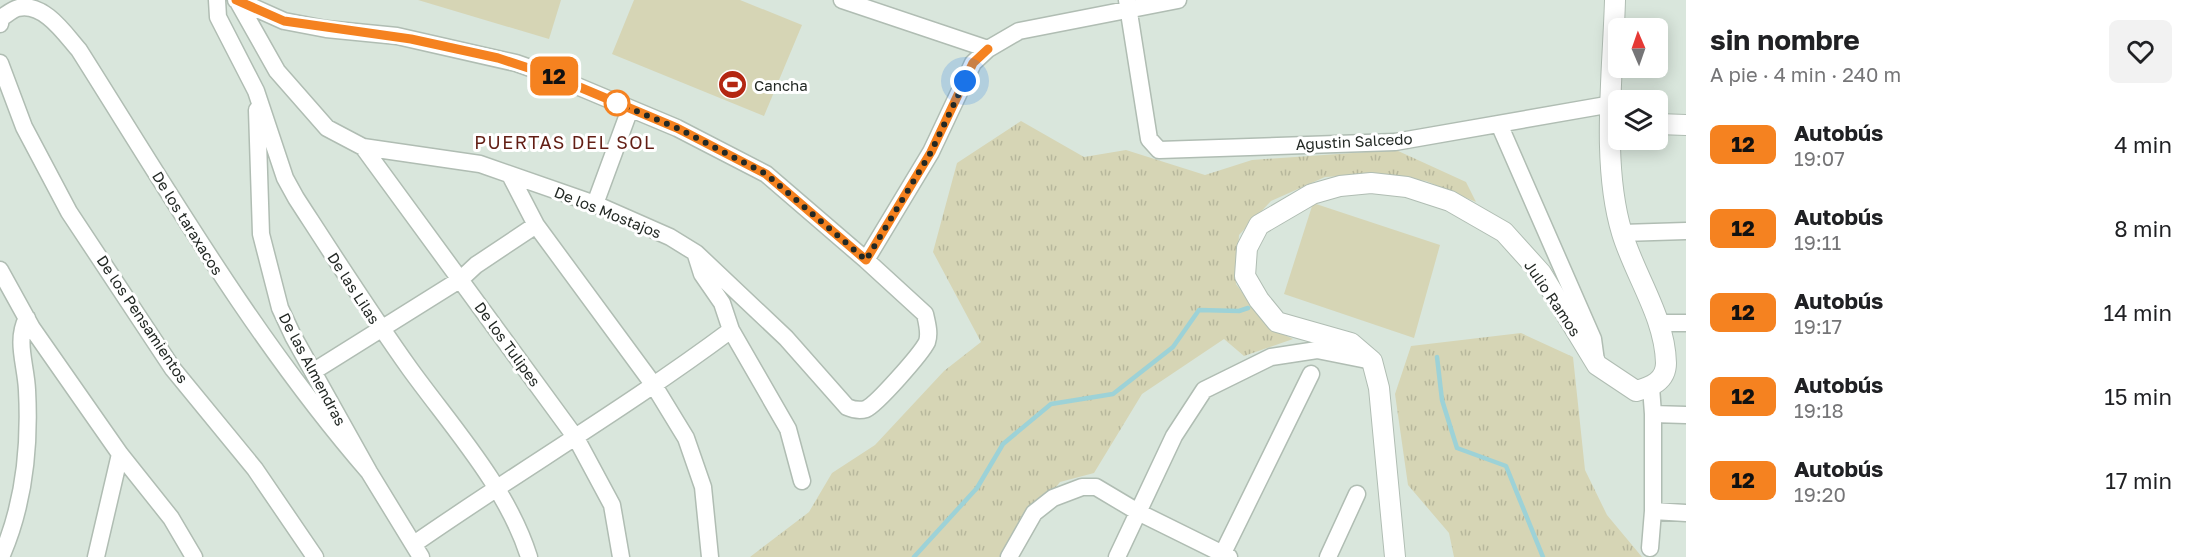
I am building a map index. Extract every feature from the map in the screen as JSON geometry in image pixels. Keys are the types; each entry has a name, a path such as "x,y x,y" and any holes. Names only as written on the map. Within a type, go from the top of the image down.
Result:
{"street":[{"name":"De las Lilas","path":"217,0 218,17 256,91 285,178 296,198 380,328 495,488 523,537 529,557"},
{"path":"237,0 284,21 326,29 397,36 516,63 553,76 677,128 766,174 866,260 931,152 973,63 988,49 1019,31 1128,5 1178,0"},
{"name":"De los Mostajos","path":"237,0 277,71 309,111 327,128 363,147 480,164 595,204 670,237 696,253 786,338 815,369 837,398 847,407 856,410 868,408 901,375 927,342 928,327 925,314 866,260"},
{"path":"842,0 988,49"},
{"path":"1612,90 1615,0"},
{"name":"Agustin Salcedo","path":"1128,5 1149,139 1159,150 1395,142 1608,105"},
{"name":"De los taraxacos","path":"0,24 2,18 18,8 34,9 51,19 79,50 234,294 325,421 369,472"},
{"name":"De los Pensamientos","path":"0,63 24,127 69,212 173,369 255,469 315,557"},
{"name":"De las Almendras","path":"256,91 260,216 266,258 280,308 369,472 417,550"},
{"path":"595,204 630,109"},
{"path":"1499,124 1593,339 1597,365"},
{"path":"1668,124 1686,125"},
{"name":"De los Tulipes","path":"363,147 576,438 612,505 621,557"},
{"path":"1612,150 1610,176 1622,233 1658,323 1666,365 1663,376 1651,387 1653,511 1650,548"},
{"path":"510,175 536,225 653,384 686,438 703,487 710,557"},
{"name":"Julio Ramos","path":"1372,361 1352,343 1277,322 1259,300 1245,276 1247,248 1259,225 1312,194 1340,186 1371,183 1407,187 1450,201 1504,232 1540,273 1597,365 1636,391 1651,387"},
{"path":"314,371 461,279 476,265 536,225"},
{"path":"1622,233 1686,231"},
{"path":"696,253 702,274 722,303 731,330 788,429 802,481"},
{"path":"0,270 27,318 120,454 171,518 194,557"},
{"path":"1,557 13,531 21,499 27,391 20,339 27,318"},
{"path":"1658,323 1686,323"},
{"path":"417,550 495,488 576,438 731,330"},
{"path":"1117,557 1174,436 1204,390 1271,357 1317,350 1372,361 1379,388 1395,557"},
{"path":"1009,557 1034,513 1053,498 1082,487 1096,488 1224,556 1311,374"},
{"path":"1653,414 1686,415"},
{"path":"96,557 120,454"},
{"path":"1328,557 1357,494"},
{"path":"1653,511 1686,513"}],"green space":[{"path":"418,0 561,0 549,39"},
{"name":"Cancha","path":"634,0 740,0 802,25 764,116 612,54"},
{"path":"1021,121 1084,157 1126,150 1205,175 1252,160 1396,150 1466,182 1476,202 1426,181 1374,174 1325,177 1271,201 1239,235 1236,284 1267,326 1293,339 1244,356 1224,339 1142,394 1094,473 1060,482 1032,518 1010,557 750,557 809,512 832,473 875,445 944,371 981,342 933,252 957,163"},
{"path":"1313,203 1440,245 1414,338 1284,294"},
{"path":"1521,333 1573,357 1585,470 1607,515 1642,557 1454,557 1449,533 1408,485 1395,394 1411,346"}],"waterway":[{"path":"914,557 977,488 1003,444 1051,404 1113,394 1173,347 1199,310 1239,311 1248,308"},
{"path":"1437,357 1442,400 1457,448 1506,466 1543,557"}],"bus line":[{"name":"12","path":"236,0 268,16 284,21 326,29 397,36 498,58 553,76 677,128 766,174 866,260 931,152 973,63 988,49"}],"place":[{"name":"Cancha","path":"733,85"}],"district":[{"name":"PUERTAS DEL SOL","path":"565,142"}],"route":[{"path":"617,103 677,128 766,174 866,260 931,152 965,81"}]}
